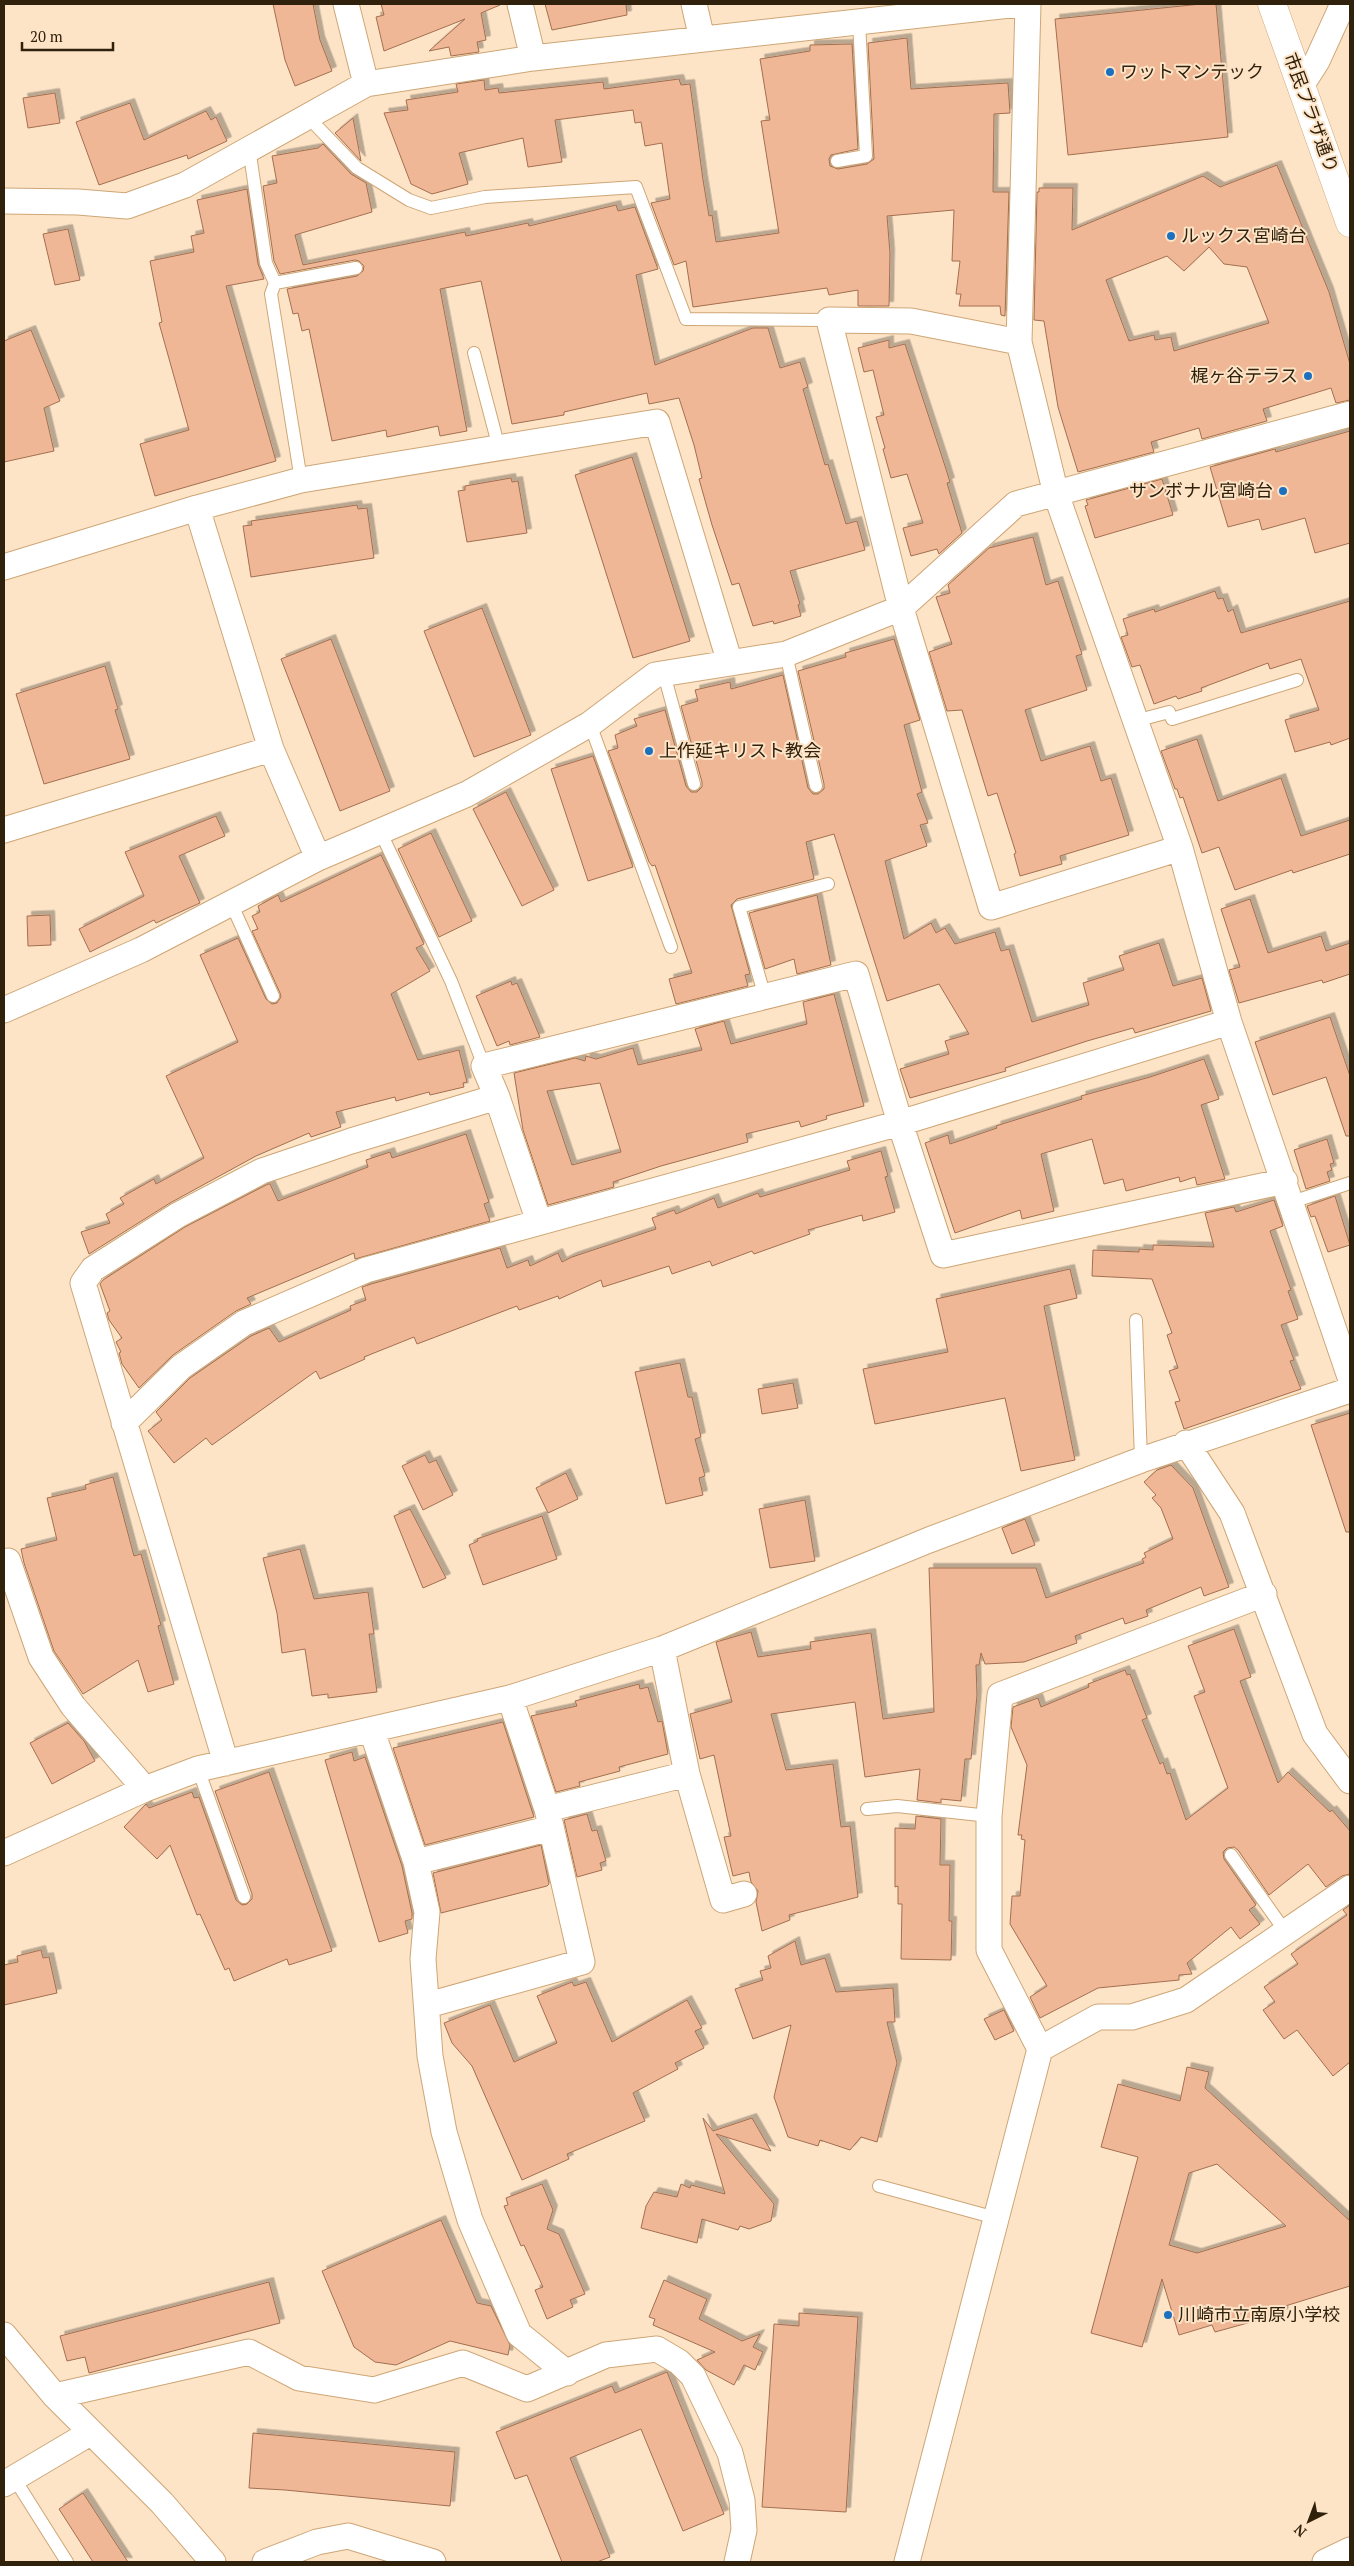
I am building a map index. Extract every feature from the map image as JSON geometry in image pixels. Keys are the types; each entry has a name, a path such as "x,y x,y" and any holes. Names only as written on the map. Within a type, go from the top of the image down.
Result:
{"street":[{"path":"346,4 366,84"},
{"path":"520,4 533,58"},
{"path":"694,4 702,39"},
{"path":"4,201 78,202 127,206 185,185 366,84 533,58 859,22 893,11 1019,4"},
{"path":"1028,4 1019,342 1056,494 1180,848 1229,1022 1350,1377"},
{"name":"市民プラザ通り","path":"1272,4 1350,223"},
{"path":"1302,86 1317,61 1343,4"},
{"path":"1019,342 912,322 829,320 900,608 991,907 1180,848"},
{"path":"4,1010 140,950 318,858 467,794 590,724 655,675 786,654 900,608 1016,504 1350,414"},
{"path":"4,567 197,508 301,480 657,422 730,663"},
{"path":"197,508 271,749 318,858"},
{"path":"4,830 271,749"},
{"path":"539,1222 497,1097 484,1066 856,974 900,1123 943,1255 1288,1191"},
{"path":"124,1423 181,1367 244,1323 366,1270 900,1123 1229,1022"},
{"path":"226,1763 83,1283 93,1269 178,1215 262,1171 351,1140 497,1097"},
{"path":"4,1853 145,1789 198,1769 372,1731 510,1698 662,1649 929,1540 1186,1443 1350,1390"},
{"path":"1186,1443 1232,1513 1315,1734 1350,1781"},
{"path":"8,1561 41,1657 73,1706 145,1789"},
{"path":"907,2562 1040,2049 989,1950 989,1816 1000,1695 1264,1594"},
{"path":"662,1649 687,1774 723,1900 744,1894"},
{"path":"428,2005 582,1962 549,1819 510,1698"},
{"path":"372,1731 416,1862 428,1912 423,1959 428,2005 427,2027 430,2056 444,2132 470,2220 519,2334 567,2373"},
{"path":"416,1862 687,1774"},
{"path":"1040,2049 1098,2017 1132,2017 1186,2000 1350,1888"},
{"path":"4,2335 54,2396 162,2503 213,2562"},
{"path":"54,2396 249,2352 299,2378 374,2390 462,2362 527,2389 606,2355 658,2349 679,2362 693,2376 730,2454 742,2500 744,2530 737,2562"},
{"path":"9,2481 90,2433"},
{"path":"265,2562 317,2542 348,2536 396,2555 433,2562"},
{"path":"1325,2562 1350,2550"}],"lane":[{"path":"837,160 866,156 859,22"},
{"path":"307,116 357,168 409,200 432,208 485,197 636,187 686,319 829,320"},
{"path":"249,148 266,262 275,283 271,294 301,480"},
{"path":"275,283 356,268"},
{"path":"474,353 499,448"},
{"path":"786,654 816,786"},
{"path":"664,674 694,784"},
{"path":"1135,721 1169,712 1172,719 1297,680"},
{"path":"590,724 672,947"},
{"path":"380,831 451,981 484,1066"},
{"path":"765,996 739,907 828,884"},
{"path":"231,903 273,996"},
{"path":"1288,1191 1350,1183"},
{"path":"1136,1320 1142,1460"},
{"path":"198,1769 244,1896"},
{"path":"867,1809 897,1806 989,1816"},
{"path":"1232,1855 1285,1931"},
{"path":"879,2186 996,2218"},
{"path":"9,2481 67,2562"}],"building":[{"path":"273,4 313,4 320,40 332,71 295,86 285,60"},
{"path":"381,4 500,5 481,13 486,40 477,42 479,52 451,56 449,47 429,51 465,19 384,51 376,17 384,15"},
{"path":"545,4 626,4 627,15 552,30"},
{"path":"1216,4 1228,137 1068,155 1055,19"},
{"path":"907,38 911,89 1008,83 1010,113 994,114 993,192 1009,192 1005,316 1001,315 1000,306 959,306 961,294 956,294 960,261 952,261 954,210 887,216 890,253 889,306 858,306 858,290 829,295 827,288 693,307 686,261 674,265 651,203 670,199 662,143 645,146 641,122 635,123 633,110 555,120 562,162 528,167 523,138 459,153 468,184 432,194 411,184 384,113 408,110 406,100 458,92 456,84 484,80 485,90 498,88 499,93 603,82 604,89 679,79 681,85 690,84 703,180 709,216 712,215 716,242 779,233 761,121 770,120 760,59 810,51 810,45 852,44 858,149 831,155 829,159 830,166 838,169 867,164 874,159 868,43"},
{"path":"55,93 60,123 28,128 23,98"},
{"path":"130,103 144,140 206,111 211,120 216,117 227,141 188,159 187,155 99,185 76,122"},
{"path":"353,118 361,161 335,133"},
{"path":"323,144 351,174 366,183 372,212 295,235 303,265 465,232 466,236 528,223 529,226 616,205 618,211 635,207 658,269 636,275 655,365 753,328 768,328 780,368 800,362 808,387 803,389 825,465 828,464 846,524 857,521 865,550 790,571 800,604 798,605 801,616 774,624 773,621 753,626 739,583 732,585 712,525 699,479 702,478 694,445 679,398 649,404 647,393 564,412 564,415 512,424 481,281 440,289 467,431 440,436 438,426 387,437 386,430 332,441 309,329 302,331 298,313 293,314 287,289 357,276 363,271 364,266 355,260 280,274 274,261 263,186 277,183 272,156 318,148"},
{"path":"1277,165 1329,292 1350,364 1350,400 1336,403 1331,388 1263,409 1267,421 1202,439 1199,428 1151,442 1154,452 1078,472 1058,407 1044,321 1034,320 1037,192 1039,192 1039,188 1073,188 1072,230 1203,176 1220,187","holes":["1209,247 1224,264 1247,267 1269,323 1174,351 1171,337 1155,340 1154,335 1129,341 1106,280 1167,256 1184,271"]},
{"path":"247,189 258,264 264,279 226,286 276,461 155,496 140,444 189,430 159,323 162,322 150,261 194,252 191,236 204,233 197,200"},
{"path":"68,229 80,280 55,285 43,234"},
{"path":"31,330 60,401 44,408 54,451 4,462 4,341"},
{"path":"889,340 889,348 905,344 950,482 947,483 962,533 939,554 937,549 911,556 903,528 923,523 907,474 891,478 876,417 884,415 873,370 864,372 858,348"},
{"name":"サンボナル宮崎台","path":"1350,431 1350,543 1315,553 1305,518 1262,530 1259,519 1228,527 1210,467 1275,449 1276,452"},
{"path":"632,457 690,641 633,658 575,475"},
{"path":"511,478 512,482 518,481 527,533 467,542 458,491 465,490 465,486"},
{"path":"1162,479 1173,515 1095,538 1085,506 1088,505 1086,500"},
{"path":"357,505 358,509 367,508 374,558 251,577 243,526 252,525 251,521"},
{"path":"1033,537 1046,585 1058,581 1082,654 1076,656 1087,690 1025,710 1041,761 1090,746 1101,781 1111,778 1129,835 1060,856 1062,864 1020,876 1014,854 1016,853 997,793 988,796 962,710 947,711 929,652 952,644 936,597 950,593 948,585 989,548"},
{"path":"1215,591 1218,599 1223,598 1228,612 1233,609 1241,633 1350,601 1350,738 1331,745 1330,742 1295,752 1285,720 1319,710 1301,659 1270,669 1268,663 1201,688 1202,691 1178,699 1176,696 1154,704 1140,665 1132,667 1121,637 1128,635 1123,619 1154,609 1155,612"},
{"path":"482,608 531,735 474,757 424,631"},
{"path":"331,639 390,791 340,811 281,659"},
{"path":"894,639 920,720 904,725 922,792 917,794 928,823 920,825 927,846 885,861 904,939 931,923 936,933 945,928 955,944 995,932 1001,951 1009,949 1032,1022 1089,1005 1083,983 1124,970 1119,956 1159,943 1173,986 1202,978 1211,1011 1135,1033 1133,1028 1087,1041 1005,1068 1006,1071 910,1098 900,1069 949,1054 945,1041 969,1034 939,984 887,1001 834,834 806,842 814,879 737,899 731,905 750,974 745,975 748,986 676,1004 669,979 692,973 655,865 652,866 649,862 608,751 618,748 615,735 637,726 634,719 665,710 686,786 691,792 697,792 702,787 702,782 681,706 698,701 695,690 730,682 731,689 783,675 808,788 813,794 818,794 824,789 824,784 798,671 846,657 845,653"},
{"path":"105,666 118,709 115,710 130,759 44,784 16,694"},
{"path":"1197,739 1218,801 1281,778 1301,836 1350,820 1350,854 1293,873 1292,870 1235,890 1219,847 1202,853 1183,797 1180,798 1177,789 1175,789 1161,751"},
{"path":"593,756 633,867 588,881 551,769"},
{"path":"506,792 554,890 522,906 473,809"},
{"path":"216,816 225,836 179,856 200,903 156,923 154,920 90,952 79,929 144,896 125,852"},
{"path":"431,833 472,921 439,937 398,849"},
{"path":"381,855 424,944 416,948 430,971 391,994 418,1060 459,1050 467,1082 463,1083 464,1087 430,1095 429,1092 396,1101 395,1097 336,1112 341,1127 311,1137 309,1133 256,1156 170,1203 89,1254 81,1232 110,1223 106,1214 124,1204 120,1198 154,1179 156,1184 204,1158 166,1076 238,1042 200,955 238,938 266,999 272,1004 277,1003 281,997 280,993 252,931 258,929 252,916 260,912 258,906 278,895 281,902"},
{"path":"817,895 831,965 797,974 794,959 765,969 749,913"},
{"path":"1250,899 1268,953 1321,936 1326,951 1350,943 1350,974 1323,983 1322,980 1239,1003 1229,970 1240,967 1221,909"},
{"path":"50,915 51,945 28,946 27,916"},
{"path":"511,981 512,985 517,983 540,1037 510,1045 509,1041 497,1046 476,996"},
{"path":"834,994 864,1106 826,1116 827,1119 801,1127 799,1121 746,1134 748,1142 661,1166 613,1182 614,1187 548,1205 523,1130 514,1073 575,1058 585,1061 586,1056 596,1059 633,1048 638,1065 702,1050 695,1029 724,1021 731,1044 807,1024 803,1002","holes":["600,1083 621,1152 572,1165 547,1091"]},
{"path":"1330,1017 1350,1076 1350,1136 1346,1136 1326,1077 1273,1095 1255,1042"},
{"path":"1204,1059 1219,1099 1201,1105 1225,1179 1197,1185 1195,1177 1180,1182 1179,1177 1126,1191 1123,1179 1104,1184 1092,1139 1041,1154 1054,1211 1022,1219 1020,1210 955,1233 925,1143 948,1135 950,1144 997,1128 996,1126 1082,1099 1081,1096 1150,1077"},
{"path":"466,1134 489,1202 484,1204 490,1221 355,1259 354,1253 247,1298 251,1304 236,1311 173,1355 139,1388 122,1364 119,1353 121,1352 116,1342 122,1338 109,1320 107,1313 110,1311 100,1284 103,1280 185,1227 268,1184 270,1184 278,1201 368,1167 366,1160 390,1152 392,1158"},
{"path":"1327,1139 1334,1163 1330,1164 1332,1170 1327,1172 1330,1181 1306,1189 1294,1150"},
{"path":"881,1151 888,1176 885,1177 895,1212 863,1221 862,1215 808,1230 810,1234 754,1254 752,1251 712,1266 710,1261 672,1274 669,1266 603,1287 601,1280 559,1299 558,1296 519,1310 517,1306 417,1344 414,1337 364,1357 365,1359 320,1379 316,1371 212,1445 206,1438 174,1463 148,1431 162,1420 156,1412 190,1378 251,1336 269,1328 279,1342 351,1310 350,1306 366,1300 362,1287 500,1248 507,1268 528,1260 530,1266 558,1253 562,1262 656,1229 652,1218 674,1210 676,1214 714,1198 718,1208 758,1193 760,1197 850,1170 847,1161"},
{"path":"1335,1196 1350,1245 1328,1252 1315,1216 1311,1217 1307,1206"},
{"path":"1274,1200 1283,1226 1270,1231 1291,1290 1288,1291 1298,1319 1281,1325 1294,1360 1290,1361 1301,1389 1184,1429 1175,1402 1180,1401 1169,1371 1178,1368 1167,1335 1172,1333 1152,1279 1092,1276 1093,1250 1139,1252 1139,1249 1153,1250 1153,1245 1214,1247 1205,1213 1234,1207 1236,1212"},
{"path":"1070,1269 1077,1298 1044,1306 1075,1460 1021,1471 1005,1398 875,1424 863,1369 948,1352 936,1299"},
{"path":"680,1363 688,1397 692,1397 701,1437 695,1439 705,1476 699,1478 703,1495 666,1504 635,1372"},
{"path":"793,1383 798,1408 762,1414 758,1389"},
{"path":"1350,1413 1350,1532 1346,1532 1311,1425"},
{"path":"425,1455 429,1463 436,1460 453,1495 423,1510 402,1466"},
{"path":"1171,1465 1193,1488 1229,1587 1204,1596 1201,1587 1146,1610 1148,1616 1125,1624 1123,1618 1075,1636 1077,1643 1024,1662 985,1664 981,1653 979,1665 976,1665 977,1695 971,1759 965,1759 961,1801 941,1799 941,1803 917,1800 920,1769 865,1777 855,1702 771,1714 786,1770 833,1764 841,1827 850,1826 858,1897 789,1915 790,1920 762,1931 756,1902 758,1891 751,1882 749,1872 733,1876 724,1837 731,1836 714,1755 700,1759 690,1714 732,1702 716,1642 751,1632 758,1657 811,1649 810,1642 871,1633 883,1719 934,1712 929,1568 1036,1568 1046,1598 1144,1563 1142,1559 1146,1557 1144,1553 1173,1539 1161,1508 1152,1498 1156,1495 1144,1482 1157,1470"},
{"path":"566,1473 578,1499 548,1513 536,1488"},
{"path":"113,1477 134,1556 141,1554 161,1625 158,1626 174,1684 148,1692 138,1660 83,1694 54,1651 21,1549 57,1540 47,1498 86,1489 85,1485"},
{"path":"805,1500 815,1561 770,1568 759,1509"},
{"path":"410,1509 446,1578 423,1588 394,1516"},
{"path":"542,1516 557,1559 483,1585 469,1545 478,1541 477,1539"},
{"path":"1025,1519 1035,1545 1012,1554 1002,1528"},
{"path":"300,1549 314,1599 368,1592 374,1634 369,1634 377,1692 328,1698 328,1694 312,1696 305,1649 282,1653 277,1613 263,1558"},
{"path":"1234,1629 1251,1677 1240,1681 1278,1783 1288,1772 1330,1812 1332,1810 1350,1831 1350,1874 1342,1876 1326,1887 1308,1864 1269,1895 1238,1850 1234,1847 1227,1848 1223,1852 1224,1859 1256,1905 1249,1910 1260,1924 1240,1939 1231,1927 1187,1963 1192,1974 1179,1975 1179,1980 1098,1988 1040,2018 1030,1997 1047,1986 1010,1924 1012,1896 1020,1896 1025,1840 1021,1839 1022,1835 1018,1835 1027,1765 1011,1727 1013,1707 1038,1698 1041,1707 1089,1687 1088,1684 1125,1670 1127,1675 1130,1674 1147,1718 1142,1720 1160,1764 1163,1762 1167,1774 1170,1773 1186,1820 1228,1788 1194,1696 1205,1692 1188,1646"},
{"path":"639,1684 640,1689 648,1687 658,1722 662,1721 668,1754 619,1767 620,1771 579,1782 580,1786 556,1792 531,1716 577,1706 575,1701"},
{"path":"503,1722 534,1817 425,1845 393,1748"},
{"path":"68,1723 84,1741 95,1761 52,1784 30,1743"},
{"path":"352,1752 354,1761 365,1757 402,1866 412,1913 412,1919 405,1921 408,1933 379,1942 325,1760"},
{"path":"269,1772 332,1951 289,1965 287,1959 234,1981 229,1968 225,1970 200,1914 197,1915 170,1845 157,1859 124,1827 146,1804 149,1808 192,1792 194,1798 199,1797 236,1900 242,1905 247,1904 252,1899 252,1894 215,1791"},
{"path":"587,1814 592,1831 597,1830 606,1861 600,1863 602,1870 577,1877 564,1820"},
{"path":"916,1816 941,1819 940,1865 950,1865 949,1921 952,1921 951,1960 901,1959 902,1904 898,1904 898,1886 895,1887 895,1828 915,1829"},
{"path":"541,1845 549,1884 547,1886 441,1913 433,1873"},
{"path":"1350,1905 1350,2062 1333,2076 1297,2030 1284,2039 1263,2010 1275,2002 1264,1987 1298,1964 1291,1954 1347,1915 1343,1910"},
{"path":"795,1941 801,1965 825,1958 836,1992 893,1988 895,2022 887,2022 897,2063 877,2142 861,2137 850,2150 820,2140 818,2146 788,2137 774,2097 791,2025 753,2039 735,1989 763,1980 760,1971 771,1968 768,1956"},
{"path":"41,1950 43,1958 49,1957 57,1993 4,2005 4,1965 18,1962 17,1956"},
{"path":"572,1982 574,1986 586,1982 612,2042 687,2000 702,2028 695,2031 704,2048 675,2063 678,2069 633,2093 645,2121 567,2154 569,2159 522,2180 472,2066 452,2043 444,2023 490,2005 514,2062 557,2043 537,1996"},
{"path":"1004,2010 1014,2031 995,2040 984,2019"},
{"path":"1187,2067 1209,2072 1205,2088 1350,2221 1350,2286 1282,2307 1284,2313 1215,2332 1212,2325 1179,2335 1162,2279 1142,2347 1091,2333 1138,2157 1101,2147 1118,2084 1180,2101","holes":["1217,2164 1286,2226 1197,2253 1169,2245 1189,2173"]},
{"path":"703,2118 713,2131 752,2118 771,2151 716,2134 774,2204 771,2221 749,2229 740,2226 738,2230 702,2219 697,2243 641,2228 646,2206 654,2192 677,2197 681,2184 690,2188 691,2185 725,2194"},
{"path":"542,2184 553,2210 547,2229 559,2234 585,2294 570,2300 573,2307 547,2319 535,2290 543,2287 524,2245 521,2246 504,2206 508,2205 506,2198"},
{"path":"441,2220 477,2303 491,2306 510,2345 508,2355 450,2341 396,2365 375,2362 354,2347 322,2271"},
{"path":"664,2280 707,2299 699,2319 742,2341 760,2334 753,2347 763,2352 755,2370 744,2365 734,2385 706,2370 697,2360 715,2352 653,2325 655,2319 649,2317"},
{"path":"269,2282 280,2323 89,2373 85,2357 67,2361 60,2336"},
{"path":"799,2313 858,2317 846,2512 762,2507 774,2324 799,2326"},
{"path":"667,2372 724,2514 683,2531 641,2429 570,2458 610,2557 597,2562 562,2562 527,2475 515,2479 496,2432 612,2386 615,2393"},
{"path":"253,2433 455,2452 450,2506 249,2488"},
{"path":"83,2493 128,2562 93,2562 59,2509"}],"place":[{"name":"ワットマンテック","path":"1110,72"},
{"name":"ルックス宮崎台","path":"1171,236"},
{"name":"梶ヶ谷テラス","path":"1308,376"},
{"name":"サンボナル宮崎台","path":"1283,491"},
{"name":"上作延キリスト教会","path":"649,751"},
{"name":"川崎市立南原小学校","path":"1168,2315"}]}
